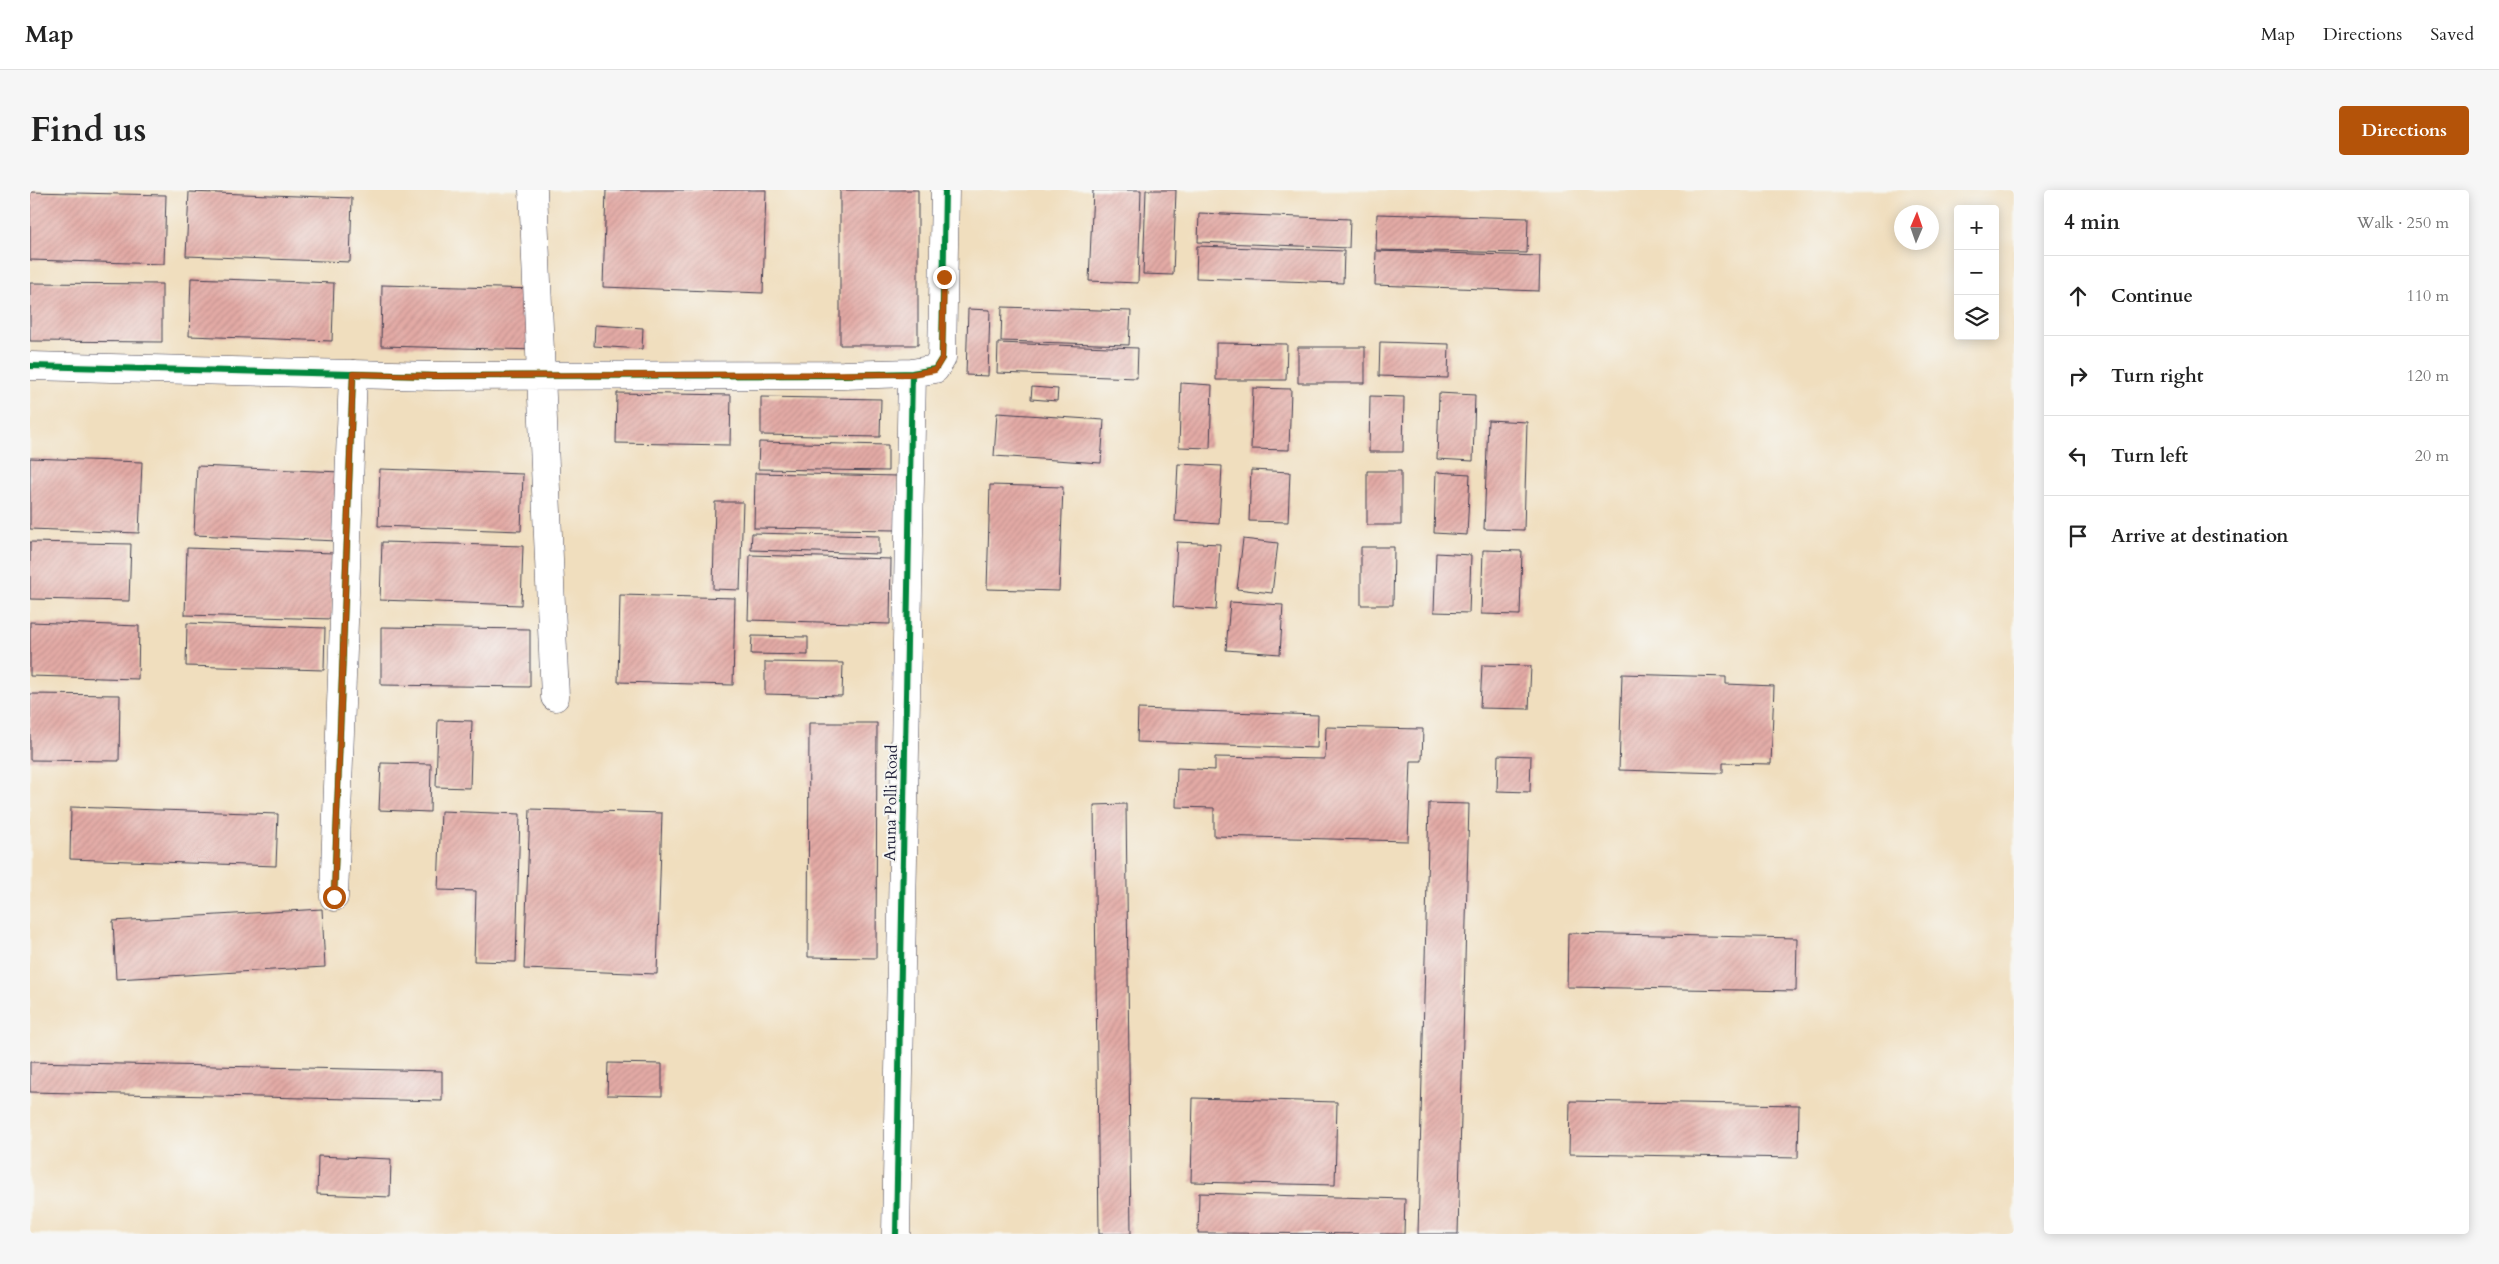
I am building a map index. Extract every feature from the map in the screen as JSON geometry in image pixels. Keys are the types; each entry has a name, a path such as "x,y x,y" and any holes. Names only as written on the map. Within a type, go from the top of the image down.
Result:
{"street":[{"path":"533,190 555,697"},
{"path":"30,366 353,374 540,376 912,374 935,370 942,358 945,190"},
{"path":"334,897 353,374"},
{"name":"Aruna Polli Road","path":"896,1234 912,374"}],"building":[{"path":"606,190 766,190 763,293 603,287"},
{"path":"840,190 918,190 918,345 840,345"},
{"path":"1093,190 1141,190 1138,283 1089,281"},
{"path":"1146,190 1176,190 1173,275 1143,274"},
{"path":"30,192 166,195 164,264 30,260"},
{"path":"189,192 352,198 350,262 186,256"},
{"path":"1199,213 1350,219 1349,248 1198,242"},
{"path":"1377,214 1528,218 1527,253 1376,250"},
{"path":"1197,246 1344,251 1343,283 1196,278"},
{"path":"1376,251 1540,256 1539,291 1375,285"},
{"path":"191,278 334,283 332,341 189,336"},
{"path":"30,283 162,284 162,342 30,341"},
{"path":"382,285 538,289 537,350 381,346"},
{"path":"1002,307 1131,311 1129,345 1001,341"},
{"path":"968,309 990,310 988,376 966,375"},
{"path":"595,325 643,328 642,349 594,346"},
{"path":"1380,342 1449,344 1448,378 1379,376"},
{"path":"998,343 1138,348 1137,378 997,373"},
{"path":"1216,343 1287,344 1286,380 1216,380"},
{"path":"1298,347 1365,347 1365,383 1298,383"},
{"path":"1181,383 1212,385 1210,448 1179,447"},
{"path":"1032,387 1058,389 1057,401 1031,399"},
{"path":"1253,388 1291,389 1289,450 1251,449"},
{"path":"617,393 731,395 730,445 616,443"},
{"path":"1439,393 1475,395 1473,461 1437,459"},
{"path":"1370,396 1404,397 1403,452 1369,452"},
{"path":"761,397 881,399 880,437 761,435"},
{"path":"997,413 1104,420 1101,463 994,456"},
{"path":"1488,420 1527,422 1524,530 1484,529"},
{"path":"759,442 888,445 888,471 758,469"},
{"path":"30,458 142,462 139,533 30,529"},
{"path":"1178,464 1222,466 1219,524 1175,521"},
{"path":"197,466 341,472 338,541 194,535"},
{"path":"380,469 523,474 521,531 378,526"},
{"path":"1251,470 1290,472 1288,522 1249,521"},
{"path":"1367,471 1401,471 1401,525 1367,525"},
{"path":"1436,472 1470,474 1467,535 1434,533"},
{"path":"755,473 898,476 897,530 754,528"},
{"path":"990,485 1063,487 1059,591 987,589"},
{"path":"715,502 743,502 740,590 713,589"},
{"path":"752,533 879,536 879,554 751,550"},
{"path":"1243,539 1278,543 1272,593 1237,589"},
{"path":"30,542 131,544 129,601 30,599"},
{"path":"382,542 523,546 521,605 380,600"},
{"path":"1177,542 1220,544 1216,610 1173,607"},
{"path":"1361,547 1394,547 1393,605 1361,605"},
{"path":"187,548 334,553 332,619 185,615"},
{"path":"1483,550 1522,551 1520,615 1481,614"},
{"path":"1436,553 1471,555 1469,613 1434,612"},
{"path":"750,555 891,559 890,624 748,620"},
{"path":"620,595 735,598 733,685 618,682"},
{"path":"1230,602 1283,605 1280,654 1226,650"},
{"path":"30,622 139,626 138,679 30,676"},
{"path":"187,623 325,628 324,670 186,666"},
{"path":"381,627 530,629 530,687 381,685"},
{"path":"752,636 808,637 808,655 751,654"},
{"path":"765,662 843,663 842,696 765,694"},
{"path":"1482,665 1531,666 1529,709 1480,708"},
{"path":"1622,674 1726,677 1726,684 1774,686 1771,764 1723,763 1723,773 1619,770"},
{"path":"30,694 120,695 119,761 30,760"},
{"path":"1138,709 1318,715 1317,748 1137,742"},
{"path":"438,720 472,721 470,788 436,787"},
{"path":"809,723 877,723 876,958 808,957"},
{"path":"1326,727 1423,729 1422,761 1411,761 1408,841 1214,836 1214,808 1176,807 1177,768 1215,770 1215,757 1325,759"},
{"path":"1498,755 1531,756 1530,792 1497,791"},
{"path":"381,763 431,764 430,812 379,810"},
{"path":"1429,803 1469,804 1458,1234 1418,1234"},
{"path":"1126,804 1131,1234 1099,1234 1094,805"},
{"path":"71,807 278,814 276,866 70,859"},
{"path":"530,809 662,813 657,974 524,969"},
{"path":"441,811 520,814 516,962 474,961 476,891 438,890"},
{"path":"322,909 325,967 116,979 113,921"},
{"path":"1568,933 1797,938 1796,991 1567,987"},
{"path":"30,1062 442,1071 442,1101 30,1092"},
{"path":"608,1063 662,1064 662,1096 607,1095"},
{"path":"1193,1098 1337,1102 1335,1185 1191,1182"},
{"path":"1570,1101 1799,1105 1798,1158 1569,1154"},
{"path":"318,1156 391,1159 390,1197 317,1194"},
{"path":"1199,1193 1405,1199 1404,1234 1198,1233"}],"cycle path":[{"path":"30,366 434,376 843,375 912,373 935,369 942,358 945,190"},
{"path":"896,1234 912,373"},
{"path":"334,897 353,374"}],"route":[{"path":"334,897 353,374 434,376 912,374 935,370 942,358 944,277"}]}
